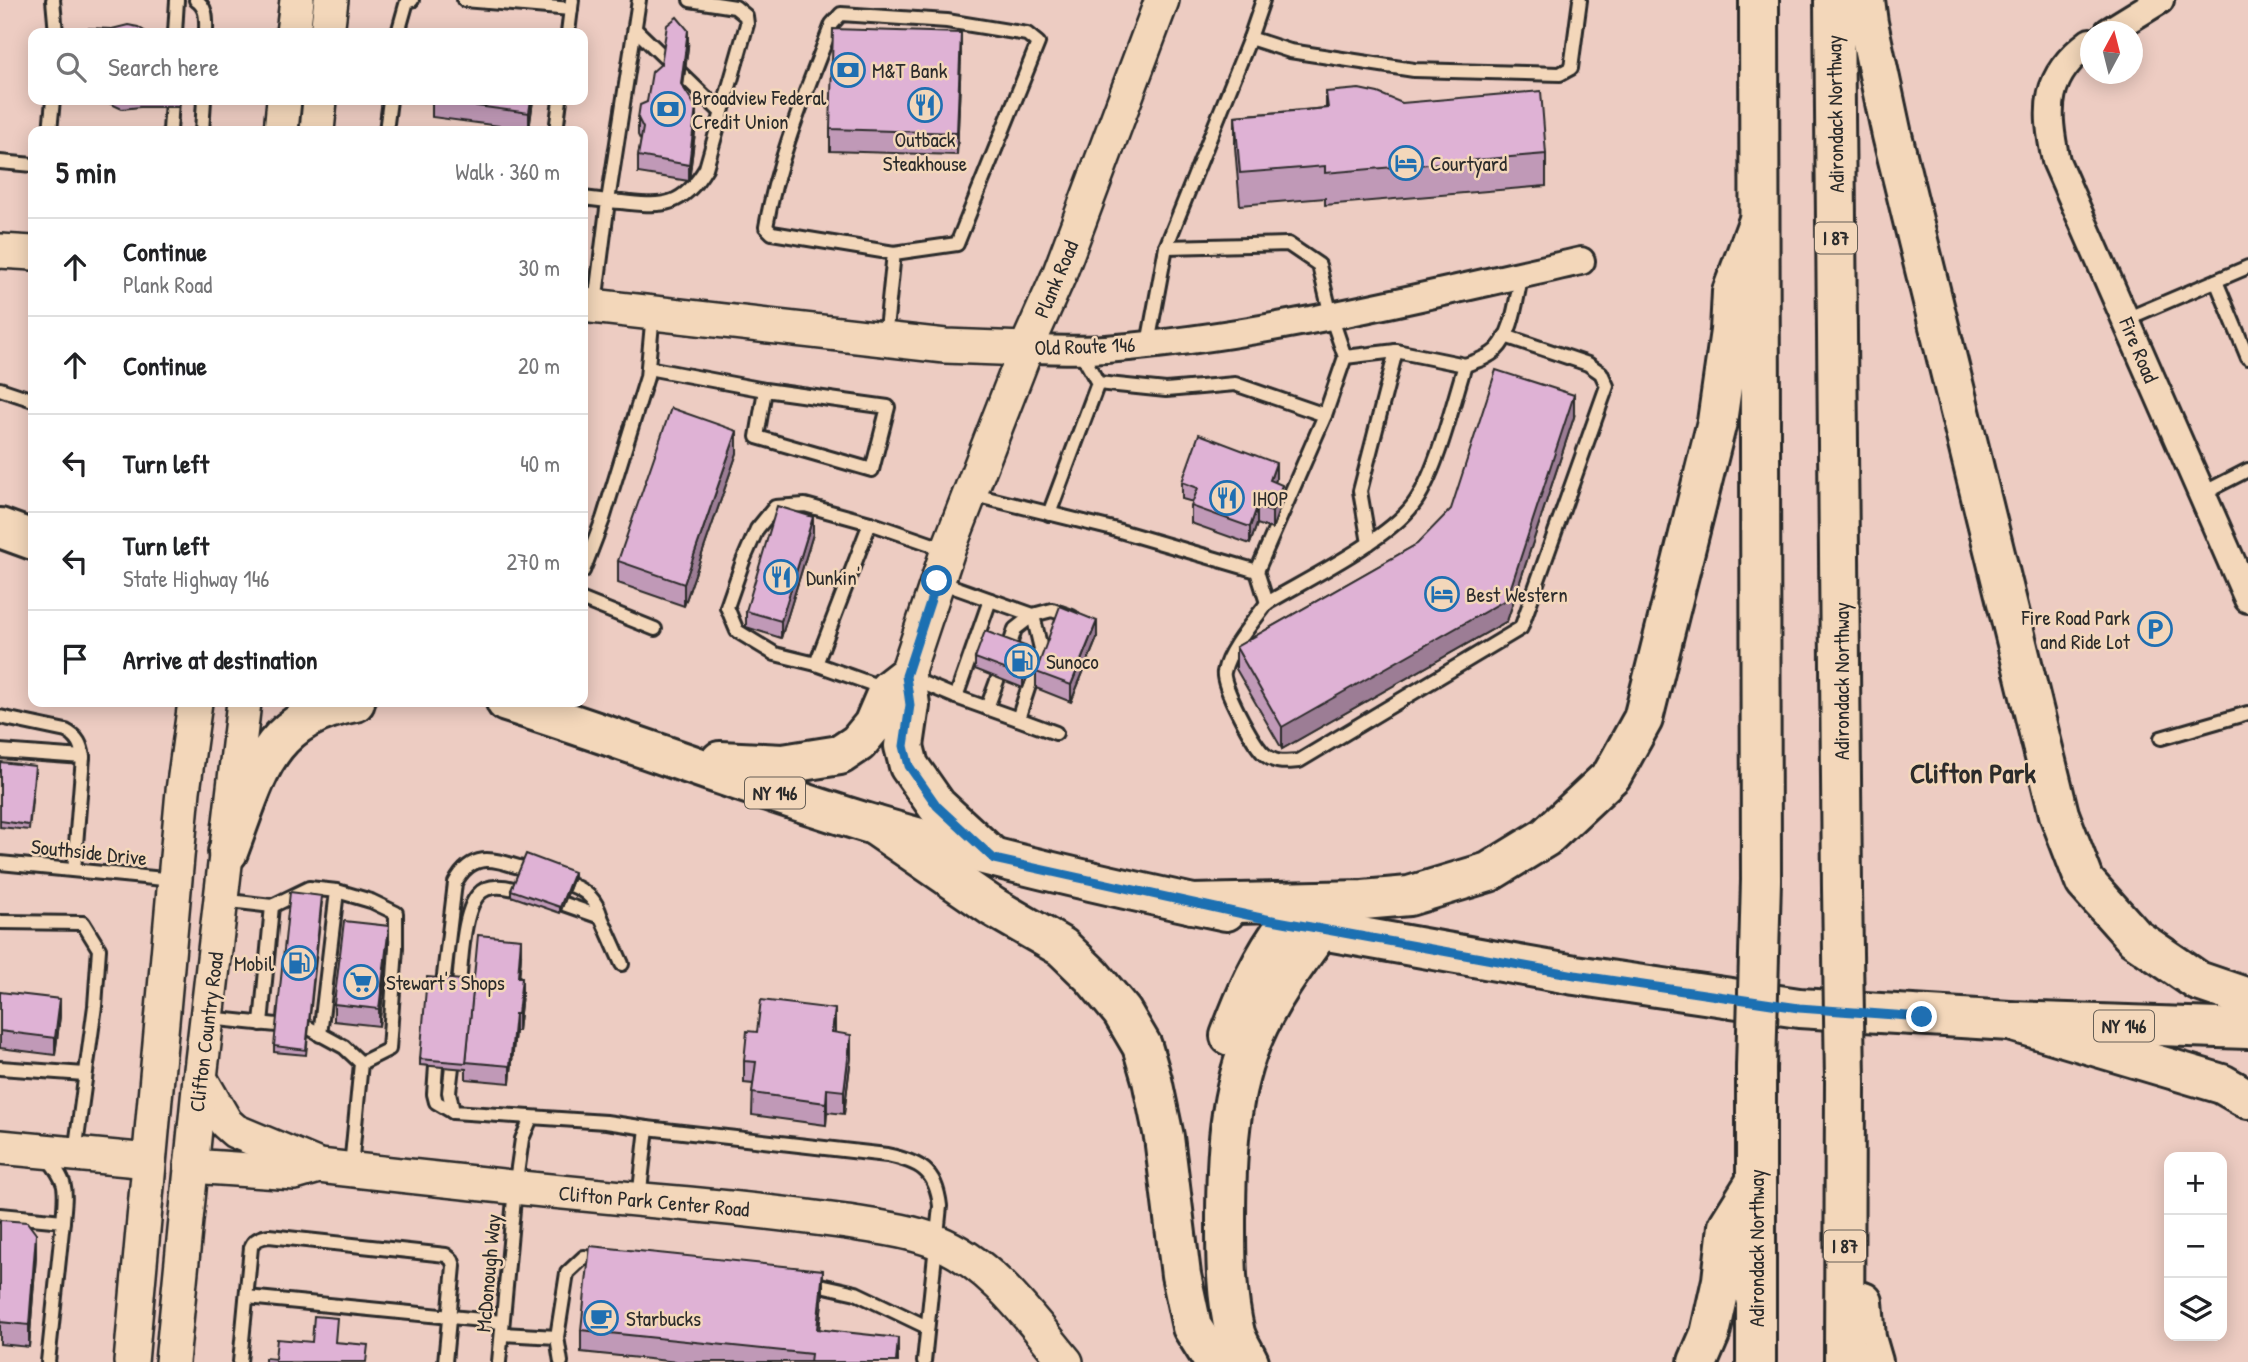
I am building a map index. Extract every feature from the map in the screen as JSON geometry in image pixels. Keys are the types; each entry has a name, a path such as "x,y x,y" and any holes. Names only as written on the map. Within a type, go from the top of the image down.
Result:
{"main road":[{"name":"Adirondack Northway","path":"1756,1362 1756,1068 1761,880 1759,0"},
{"name":"Adirondack Northway","path":"1834,0 1846,1131 1844,1362"},
{"path":"1866,0 1868,23 1892,135 2059,814 2085,882 2135,938 2198,981 2248,998"},
{"path":"1192,904 1363,900 1409,896 1489,872 1546,837 1612,775 1643,719 1717,422 1730,331 1732,292 1759,220"},
{"path":"0,528 28,538"},
{"path":"676,759 783,764 840,755 858,743 873,725 897,683 910,705 904,746 909,766 937,806 994,859"},
{"path":"228,852 263,761 294,725 321,710 334,707"},
{"name":"NY 146","path":"526,707 737,781 874,825 994,859 1192,904 1304,926 1575,975 1799,1008 2010,1021 2248,1029"},
{"path":"874,825 993,907 1062,947 1092,976 1122,1012 1142,1046 1152,1080 1164,1137 1181,1275 1192,1327 1215,1362"},
{"path":"1215,1362 1202,1306 1200,1174 1206,1118 1223,1057 1251,983 1266,953 1304,926"},
{"path":"1249,1362 1236,1336 1226,1279 1226,1172 1231,1118 1240,1073 1255,1033 1284,981 1304,926"},
{"path":"2010,1021 2222,1084 2248,1099"},
{"path":"1846,1131 1866,1338 1873,1362"},
{"path":"1698,1362 1710,1334 1722,1280 1728,1226 1756,1181"}],"street":[{"path":"294,28 297,0"},
{"path":"328,28 331,0"},
{"name":"Plank Road","path":"897,683 1027,349 1059,275 1162,0"},
{"path":"2126,21 2160,0"},
{"name":"Fire Road","path":"2080,51 2062,67 2050,97 2049,125 2056,160 2201,494 2239,556 2248,599"},
{"path":"281,126 284,105"},
{"path":"317,126 320,105"},
{"path":"0,251 28,253"},
{"name":"Old Route 146","path":"589,305 945,345 1079,349 1236,334 1581,261"},
{"name":"Clifton Country Road","path":"131,1362 183,791 194,707"},
{"name":"Clifton Country Road","path":"172,1362 200,1078 243,707"},
{"path":"160,1058 173,1140 179,1156 191,1166"},
{"path":"200,1078 226,1123 235,1131 319,1166"},
{"path":"0,1147 149,1161"},
{"name":"Clifton Park Center Road","path":"191,1166 295,1173 319,1166 780,1213 898,1230 936,1241 988,1275 1017,1302 1066,1362"}],"lane":[{"path":"53,0 56,28"},
{"path":"176,28 177,0"},
{"path":"196,0 206,14 206,28"},
{"path":"399,28 407,1 412,0"},
{"path":"464,0 571,4 569,28"},
{"path":"589,305 639,0"},
{"path":"588,199 665,204 682,198 695,186 706,168 747,24 746,16 735,7 690,0"},
{"path":"1148,344 1166,247 1263,0"},
{"path":"1250,37 1290,51 1414,70 1560,74 1571,68 1580,0"},
{"path":"841,15 947,21 1027,34 1038,43 957,244 894,253 772,233 766,226 797,115 832,24 841,15"},
{"path":"635,29 722,113"},
{"path":"50,126 53,105"},
{"path":"170,126 172,105"},
{"path":"202,126 204,105"},
{"path":"387,126 389,105"},
{"path":"557,126 559,105"},
{"path":"0,162 28,165"},
{"path":"1166,247 1288,244 1319,265 1331,316 1345,357 1325,415 1257,571 1267,603"},
{"path":"885,339 894,253"},
{"path":"2126,319 2248,267"},
{"path":"1345,357 1396,351 1465,365 1482,359 1497,350 1505,336 1522,274"},
{"path":"2216,281 2248,358"},
{"path":"588,558 603,519 647,377 653,313"},
{"path":"1465,365 1433,462 1413,506 1368,543 1267,603 1226,662 1223,675 1226,690 1264,754 1279,763 1299,761 1521,628 1607,387 1601,373 1588,364 1505,336"},
{"path":"1049,514 1098,383 1079,349"},
{"path":"1368,543 1360,491 1396,351"},
{"path":"648,369 765,390 888,407 872,470 757,437 765,390"},
{"path":"1098,383 1166,390 1235,384 1325,415"},
{"path":"0,389 28,398"},
{"path":"2201,494 2248,470"},
{"path":"970,494 1113,529 1257,571"},
{"path":"948,550 870,523 805,505 775,507 757,529 727,607 737,631 775,654 956,697 1056,733"},
{"path":"816,664 870,523"},
{"path":"937,581 1033,615"},
{"path":"956,697 990,600"},
{"path":"588,602 655,629"},
{"path":"1008,651 1015,629 1033,615 1052,610 1085,622"},
{"path":"1018,719 1041,649 1033,615"},
{"path":"987,708 998,678"},
{"path":"2161,738 2248,713"},
{"path":"0,717 66,731 74,735 81,745 83,757 74,870"},
{"path":"0,751 83,757"},
{"path":"443,984 455,883 462,869 470,863 495,860 522,867"},
{"name":"Southside Drive","path":"0,863 175,880"},
{"path":"571,885 582,889 597,904 622,964"},
{"path":"459,986 468,920 477,895 485,889 498,886 514,889"},
{"path":"221,900 272,906 309,888 337,891 371,901 396,913 397,948 389,1049 361,1063"},
{"path":"337,891 315,1032 344,1047 361,1063"},
{"path":"564,904 601,917"},
{"path":"261,1024 272,906"},
{"path":"0,922 83,923 99,949 95,1006 85,1074 59,1152 66,1191 48,1362"},
{"path":"207,1018 277,1025"},
{"path":"351,1170 361,1063"},
{"path":"436,1066 436,1102 453,1112 606,1122 874,1153 909,1160 925,1169 938,1186 940,1206 924,1362"},
{"path":"452,1067 449,1092 453,1112"},
{"path":"0,1068 85,1074"},
{"name":"McDonough Way","path":"499,1362 515,1188 522,1139 531,1118"},
{"path":"639,1199 647,1128"},
{"path":"0,1216 62,1221"},
{"path":"240,1362 253,1242 269,1236 446,1255 454,1266 444,1362"},
{"path":"561,1362 557,1337 567,1272 584,1257 624,1260"},
{"path":"792,1278 856,1293 927,1327"},
{"path":"247,1297 450,1318 557,1337"}],"building":[{"name":"Broadview Federal Credit Union","path":"677,17 688,30 681,84 696,107 689,165 638,156 643,128 638,118 640,105 647,102 652,72 661,64 667,25"},
{"path":"128,25 140,28 116,28"},
{"path":"833,29 961,33 957,133 830,129"},
{"path":"1359,89 1402,103 1541,91 1546,154 1325,173 1325,166 1240,173 1235,116 1328,108 1326,92"},
{"path":"469,105 530,105 529,113"},
{"name":"Best Western","path":"1496,370 1574,395 1507,599 1282,727 1236,647 1417,544 1451,509"},
{"path":"671,408 737,431 684,584 618,561"},
{"name":"IHOP","path":"1199,434 1276,463 1270,480 1282,485 1272,512 1257,507 1250,527 1191,506 1198,488 1182,482"},
{"path":"777,506 813,517 781,621 746,611"},
{"path":"1060,606 1097,621 1071,685 1036,672"},
{"path":"985,631 1033,649 1023,676 975,658"},
{"path":"0,762 35,766 29,825 0,821"},
{"path":"526,854 574,872 560,907 511,890"},
{"name":"Mobil","path":"290,892 322,896 306,1050 274,1046"},
{"name":"Stewart's Shops","path":"344,921 389,926 379,1009 334,1004"},
{"path":"478,935 521,939 518,977 522,977 510,1066 466,1062"},
{"path":"427,977 474,981 466,1063 420,1059"},
{"path":"0,992 60,999 55,1038 0,1031"},
{"path":"761,1000 835,1009 832,1032 851,1035 844,1091 827,1089 826,1103 752,1093 756,1062 744,1061 747,1031 757,1032"},
{"path":"0,1220 27,1222 36,1234 29,1325 0,1322"},
{"path":"590,1246 823,1270 817,1329 898,1338 896,1362 810,1362 811,1354 581,1330"},
{"path":"314,1316 337,1318 335,1342 368,1345 366,1362 265,1362 265,1358 275,1359 277,1339 312,1342"}],"place":[{"name":"M&T Bank","path":"848,70"},
{"name":"Outback Steakhouse","path":"925,105"},
{"name":"Broadview Federal Credit Union","path":"668,109"},
{"name":"Courtyard","path":"1406,163"},
{"name":"IHOP","path":"1227,498"},
{"name":"Dunkin'","path":"781,577"},
{"name":"Best Western","path":"1442,594"},
{"name":"Fire Road Park and Ride Lot","path":"2155,629"},
{"name":"Sunoco","path":"1022,661"},
{"name":"Mobil","path":"299,963"},
{"name":"Stewart's Shops","path":"361,982"},
{"name":"Starbucks","path":"601,1318"}],"district":[{"name":"Clifton Park","path":"1973,773"}],"route":[{"path":"937,581 906,676 910,705 904,746 909,766 937,806 994,859 1261,918 1575,975 1799,1008 1922,1017"}]}
